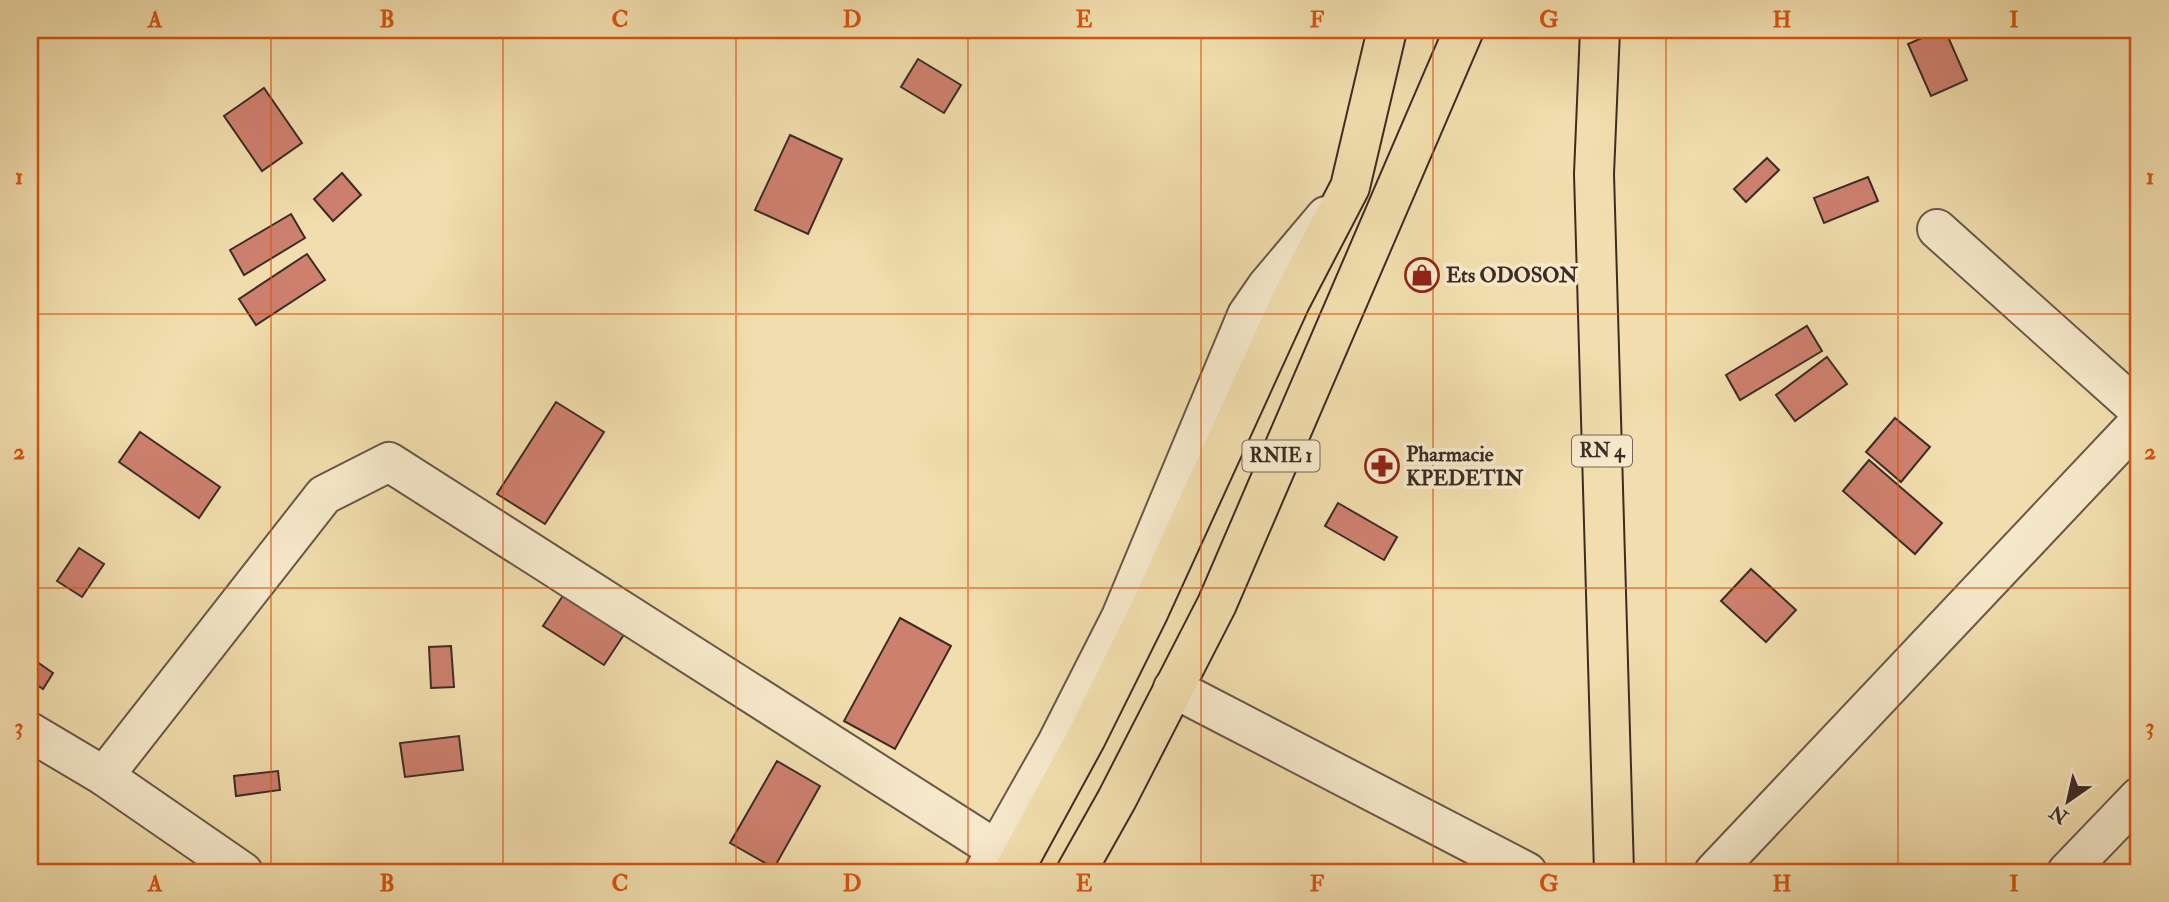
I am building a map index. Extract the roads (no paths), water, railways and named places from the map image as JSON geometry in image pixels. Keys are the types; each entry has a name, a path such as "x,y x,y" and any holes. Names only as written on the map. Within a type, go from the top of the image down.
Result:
{"main road":[{"name":"RNIE 1","path":"998,865 1086,738 1210,482 1290,302 1350,187 1387,30"},
{"name":"RNIE 1","path":"1076,872 1117,799 1217,604 1464,30"},
{"name":"RN 4","path":"1600,30 1594,174 1614,872"}],"street":[{"path":"1937,229 2139,410"},
{"path":"1714,872 2139,422"},
{"path":"104,776 324,495 388,463 998,865"},
{"path":"1173,688 1527,872"},
{"path":"30,732 104,776 242,872"},
{"path":"2067,872 2139,797"}],"place":[{"name":"Ets ODOSON","path":"1422,275"},
{"name":"Pharmacie KPEDETIN","path":"1382,466"}]}
